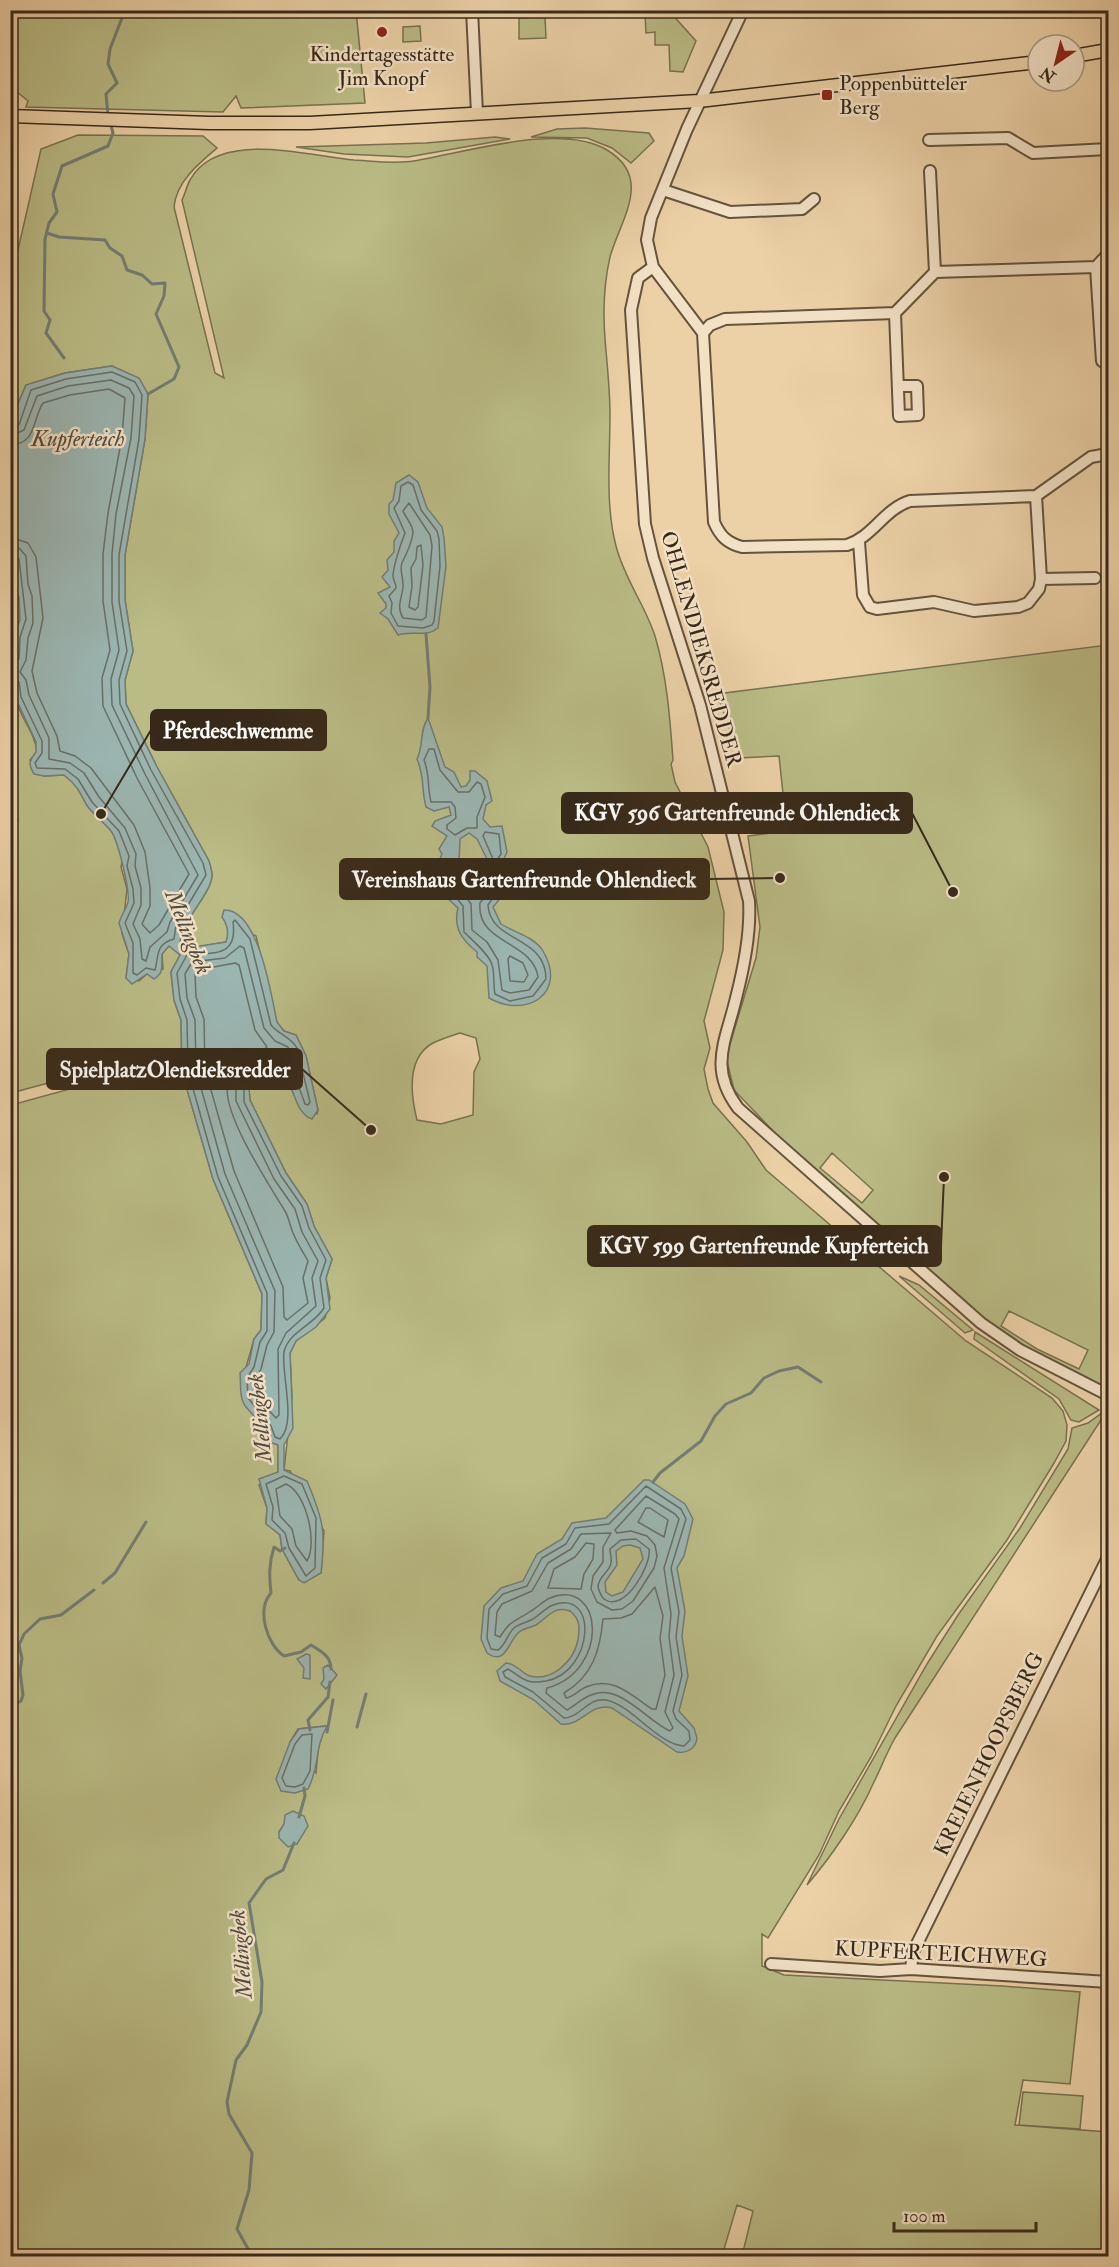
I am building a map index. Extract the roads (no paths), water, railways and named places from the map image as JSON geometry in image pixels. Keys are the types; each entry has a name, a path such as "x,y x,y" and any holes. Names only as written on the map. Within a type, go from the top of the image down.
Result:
{"main road":[{"path":"1086,54 1108,50"},
{"path":"10,116 310,123 699,101 1026,63"}],"street":[{"path":"472,10 477,113"},
{"path":"743,10 699,101 649,227 648,254 653,267 703,333 714,522 718,532 732,544 742,547 847,545 859,542 897,505 910,501 1036,496 1091,457 1108,454"},
{"path":"929,140 1008,138 1033,153 1108,149"},
{"path":"930,171 935,272"},
{"path":"663,190 703,206 730,212 802,209 814,199"},
{"path":"703,333 710,325 725,319 895,313 935,272 1096,267 1108,254"},
{"name":"OHLENDIEKSREDDER","path":"653,267 638,278 631,310 645,524 653,558 700,705 749,901 749,925 742,970 721,1056 724,1084 738,1108 981,1323 1020,1350 1108,1395"},
{"path":"1096,267 1104,338 1102,361 1108,365"},
{"path":"895,313 898,386"},
{"path":"859,542 863,595 870,607 877,609 934,602 974,611 1018,607 1034,598 1041,579 1036,496"},
{"path":"1041,579 1095,578"},
{"name":"KREIENHOOPSBERG","path":"911,1969 913,1952 1108,1557"},
{"name":"KUPFERTEICHWEG","path":"771,1964 880,1971 911,1969 1108,1982"}],"water":[{"name":"Kupferteich","path":"112,366 139,378 148,394 145,439 125,555 125,600 133,651 125,680 126,704 157,767 209,861 212,873 211,882 186,924 180,942 187,948 226,942 227,929 222,917 224,910 236,913 246,923 255,938 267,974 277,1022 284,1031 296,1035 306,1056 318,1110 312,1119 306,1116 298,1106 285,1074 268,1072 249,1089 250,1100 286,1173 307,1204 314,1226 332,1259 326,1278 330,1309 316,1327 296,1341 290,1353 293,1428 284,1445 284,1470 307,1481 320,1516 323,1535 321,1573 304,1583 299,1580 282,1549 280,1535 266,1524 267,1508 259,1479 278,1472 278,1445 270,1442 263,1427 244,1404 241,1396 240,1373 249,1364 254,1339 261,1330 262,1294 213,1179 182,1072 181,1020 174,1000 171,972 180,955 169,946 162,954 161,971 154,979 147,974 132,984 126,978 129,954 119,923 128,902 128,896 123,866 114,836 89,808 75,785 64,775 34,774 30,763 36,752 36,742 16,699 13,679 14,635 20,620 19,597 15,588 12,433 15,411 26,385 65,373"},
{"path":"409,475 418,482 427,508 442,527 446,566 438,628 429,633 398,635 388,619 380,613 386,608 386,604 378,593 390,587 382,577 388,570 387,560 394,552 394,541 399,533 389,514 389,504 393,500 396,483"},
{"path":"428,718 445,767 454,772 461,787 466,786 470,780 470,771 475,771 487,781 492,801 486,805 483,819 490,827 502,826 507,852 498,872 502,896 493,907 501,924 529,938 539,946 549,966 550,979 547,990 529,1004 517,1006 503,1004 489,998 487,966 477,957 477,952 460,933 457,922 458,908 445,896 452,890 452,884 444,882 448,878 447,868 439,861 442,854 439,849 447,836 432,826 435,821 451,815 449,807 434,811 426,807 417,759","holes":["469,833 477,839 487,859 485,864 472,869 459,862 460,839"]},
{"path":"644,1480 649,1480 685,1504 693,1519 684,1556 677,1568 685,1611 682,1636 688,1676 679,1711 694,1728 697,1738 695,1745 687,1751 677,1752 612,1708 598,1708 574,1722 561,1724 534,1700 500,1681 497,1671 506,1663 530,1676 539,1677 554,1673 567,1662 576,1648 579,1631 577,1620 570,1611 555,1611 536,1625 520,1632 505,1652 498,1657 487,1653 481,1639 484,1606 501,1588 523,1581 537,1554 562,1539 572,1523 606,1518","holes":["630,1545 640,1548 643,1559 623,1592 612,1596 606,1592 605,1582 617,1565 616,1551 623,1546"]},
{"path":"306,1654 310,1655 310,1679 303,1678 304,1668 297,1659"},
{"path":"328,1665 337,1675 326,1689 321,1684 324,1679 323,1668"},
{"path":"327,1726 320,1742 312,1781 308,1789 295,1793 281,1791 276,1779 290,1742 299,1729"},
{"path":"293,1811 304,1816 308,1826 297,1844 288,1847 279,1838 279,1832 284,1824 285,1815"}],"waterway":[{"name":"Mellingbek","path":"108,115 106,94 117,83 108,64 110,49 125,10"},
{"name":"Mellingbek","path":"64,358 46,333 50,320 44,311 45,239 49,223 57,212 53,194 62,166 108,146 113,133 110,122"},
{"path":"47,233 59,237 105,240 110,248 122,256 127,270 142,275 152,284 165,283 164,296 156,314 179,367 174,379 148,394"},
{"path":"426,634 430,687 428,718"},
{"path":"653,1482 660,1473 701,1441 715,1416 726,1404 751,1393 764,1378 779,1371 798,1367 821,1382"},
{"path":"103,1583 115,1573 146,1522"},
{"name":"Mellingbek","path":"285,1548 280,1551 274,1547 271,1559 271,1593 264,1608 268,1636 284,1656 301,1652 311,1645 327,1657 331,1669"},
{"path":"10,1706 21,1701 23,1695 20,1671 22,1658 19,1645 24,1634 40,1619 61,1615 94,1590"},
{"name":"Mellingbek","path":"310,1730 308,1720 328,1697 330,1682"},
{"path":"357,1727 366,1694"},
{"path":"327,1732 333,1700"},
{"name":"Mellingbek","path":"299,1817 305,1796 304,1788"},
{"name":"Mellingbek","path":"252,2256 237,2229 249,2190 252,2153 229,2114 227,2102 236,2060 247,2045 261,2012 262,1982 249,1903 266,1879 283,1870 294,1843"}],"place":[{"name":"Kindertagesstätte Jim Knopf","path":"382,32"},
{"name":"Poppenbütteler Berg","path":"827,95"},
{"name":"Pferdeschwemme","path":"101,814"},
{"name":"Vereinshaus Gartenfreunde Ohlendieck","path":"780,878"},
{"name":"KGV 596 Gartenfreunde Ohlendieck","path":"953,892"},
{"name":"SpielplatzOlendieksredder","path":"371,1130"},
{"name":"KGV 599 Gartenfreunde Kupferteich","path":"944,1177"}]}
